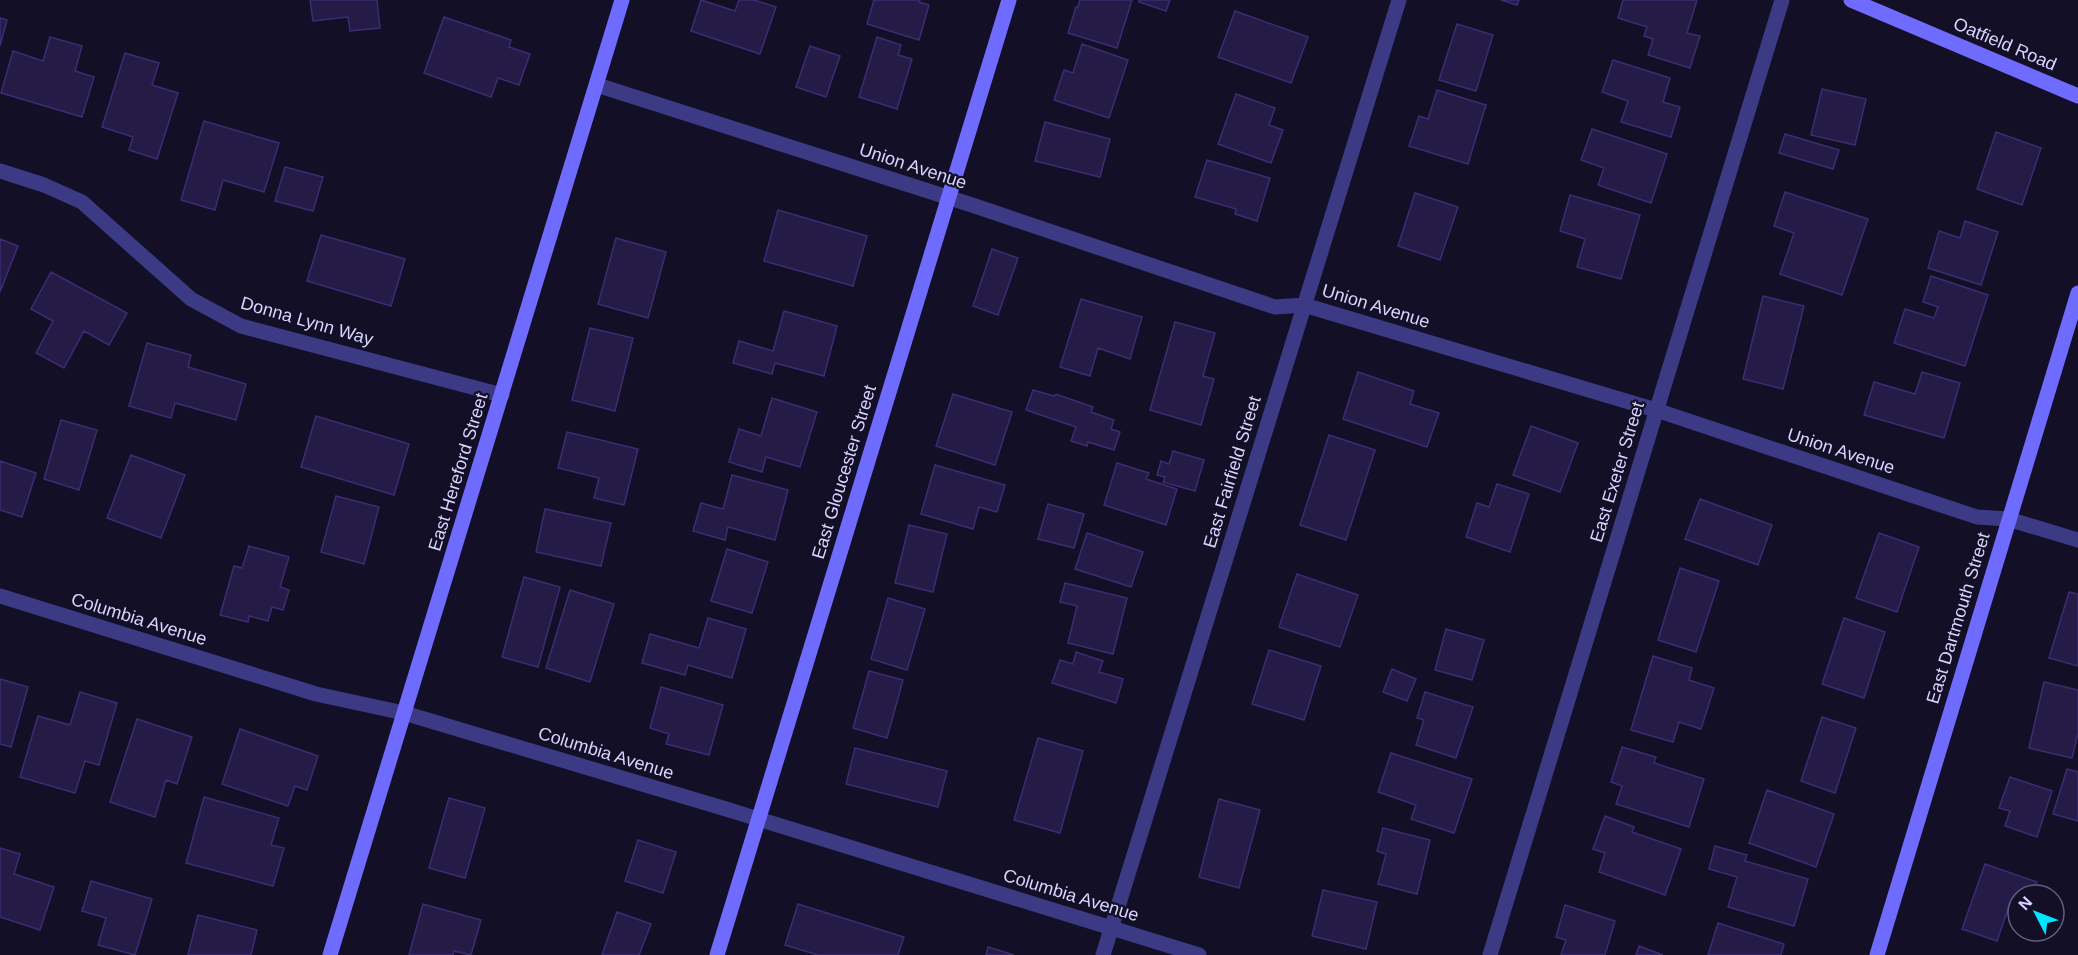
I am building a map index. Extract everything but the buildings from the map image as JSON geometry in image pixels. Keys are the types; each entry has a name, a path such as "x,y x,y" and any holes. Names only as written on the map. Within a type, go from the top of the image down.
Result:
{"street":[{"name":"East Hereford Street","path":"330,955 622,0"},
{"name":"East Gloucester Street","path":"717,955 1009,0"},
{"name":"East Fairfield Street","path":"1103,955 1399,0"},
{"name":"East Exeter Street","path":"1490,955 1782,0"},
{"name":"Oatfield Road","path":"1851,0 2078,96"},
{"name":"Union Avenue","path":"597,85 948,198 1275,307 1304,305 1656,410 1977,517 2008,519 2078,540"},
{"name":"Donna Lynn Way","path":"0,171 44,185 82,202 191,299 241,326 502,395"},
{"name":"East Dartmouth Street","path":"1876,955 2078,293"},
{"name":"Columbia Avenue","path":"0,596 316,694 404,713 759,819 1199,955"}]}
